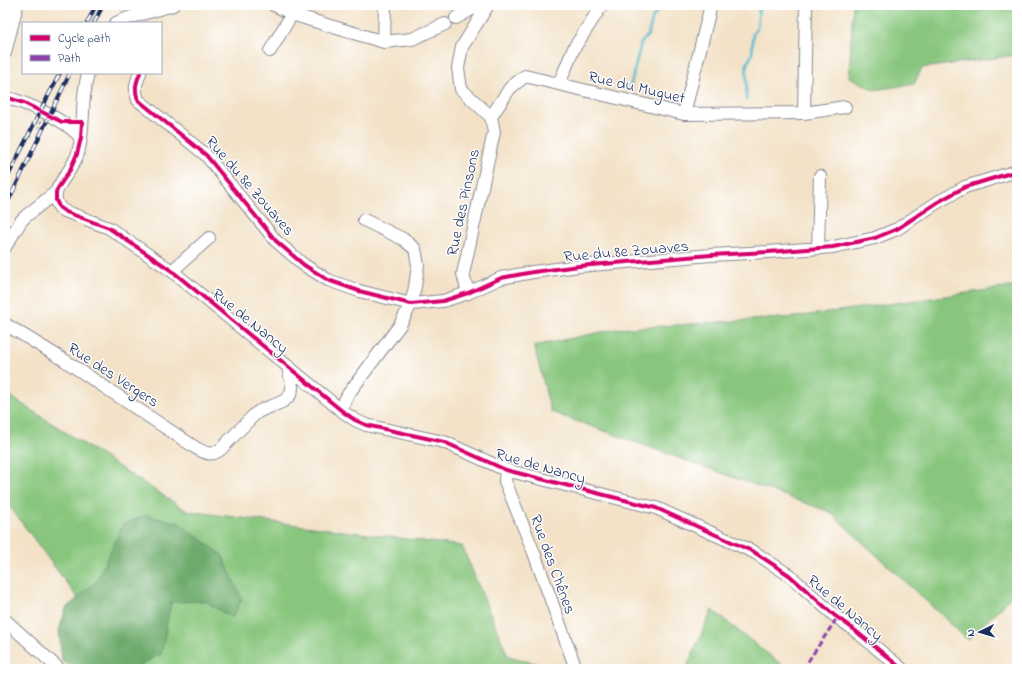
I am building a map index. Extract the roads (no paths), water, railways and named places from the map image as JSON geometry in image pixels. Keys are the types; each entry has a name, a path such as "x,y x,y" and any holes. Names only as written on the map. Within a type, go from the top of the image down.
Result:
{"street":[{"path":"5,53 17,5"},
{"path":"118,22 128,18 151,17 173,5"},
{"path":"274,5 292,14 384,42 412,39 445,24"},
{"path":"384,42 385,5"},
{"path":"456,18 479,5"},
{"path":"488,5 462,47 458,68 461,89 491,117"},
{"path":"559,84 574,48 602,5"},
{"path":"684,114 711,5"},
{"path":"804,113 806,5"},
{"path":"270,51 292,14"},
{"path":"5,247 21,221 33,210 57,198 58,188 70,170 80,147 84,90 88,74"},
{"name":"Rue du 8e Zouaves","path":"140,74 135,91 138,100 206,155 276,241 304,265 328,280 359,291 408,304 443,302 468,293 501,278 533,272 579,266 833,247 875,238 897,229 938,202 965,187 1017,171"},
{"name":"Rue du Muguet","path":"491,117 510,88 525,76 684,114 804,113 845,107"},
{"path":"5,97 24,103 62,122 81,138"},
{"name":"Rue des Pinsons","path":"468,293 463,274 494,132 491,117"},
{"path":"62,122 82,122"},
{"path":"818,248 820,176"},
{"name":"Rue de Nancy","path":"57,198 62,210 109,228 172,271 355,420 366,425 444,442 506,470 656,508 754,552 789,574 834,616 852,628 902,669"},
{"path":"340,409 349,393 400,325 415,287 418,265 415,249 403,239 364,220"},
{"path":"172,271 209,238"},
{"name":"Rue des Vergers","path":"5,324 64,360 196,448 210,454 217,452 256,413 282,402 289,396 292,389 288,366"},
{"path":"330,401 349,393"},
{"name":"Rue des Chênes","path":"506,470 505,481 534,553 576,669"},
{"path":"5,620 59,669"}],"waterway":[{"path":"630,88 641,43 648,35 653,17 660,8 660,5"},
{"path":"746,100 747,63 752,55 753,34 757,28 760,5"}],"railway":[{"path":"88,22 96,5"},
{"path":"94,22 103,5"},
{"path":"5,182 59,74"},
{"path":"5,208 70,74"}]}
